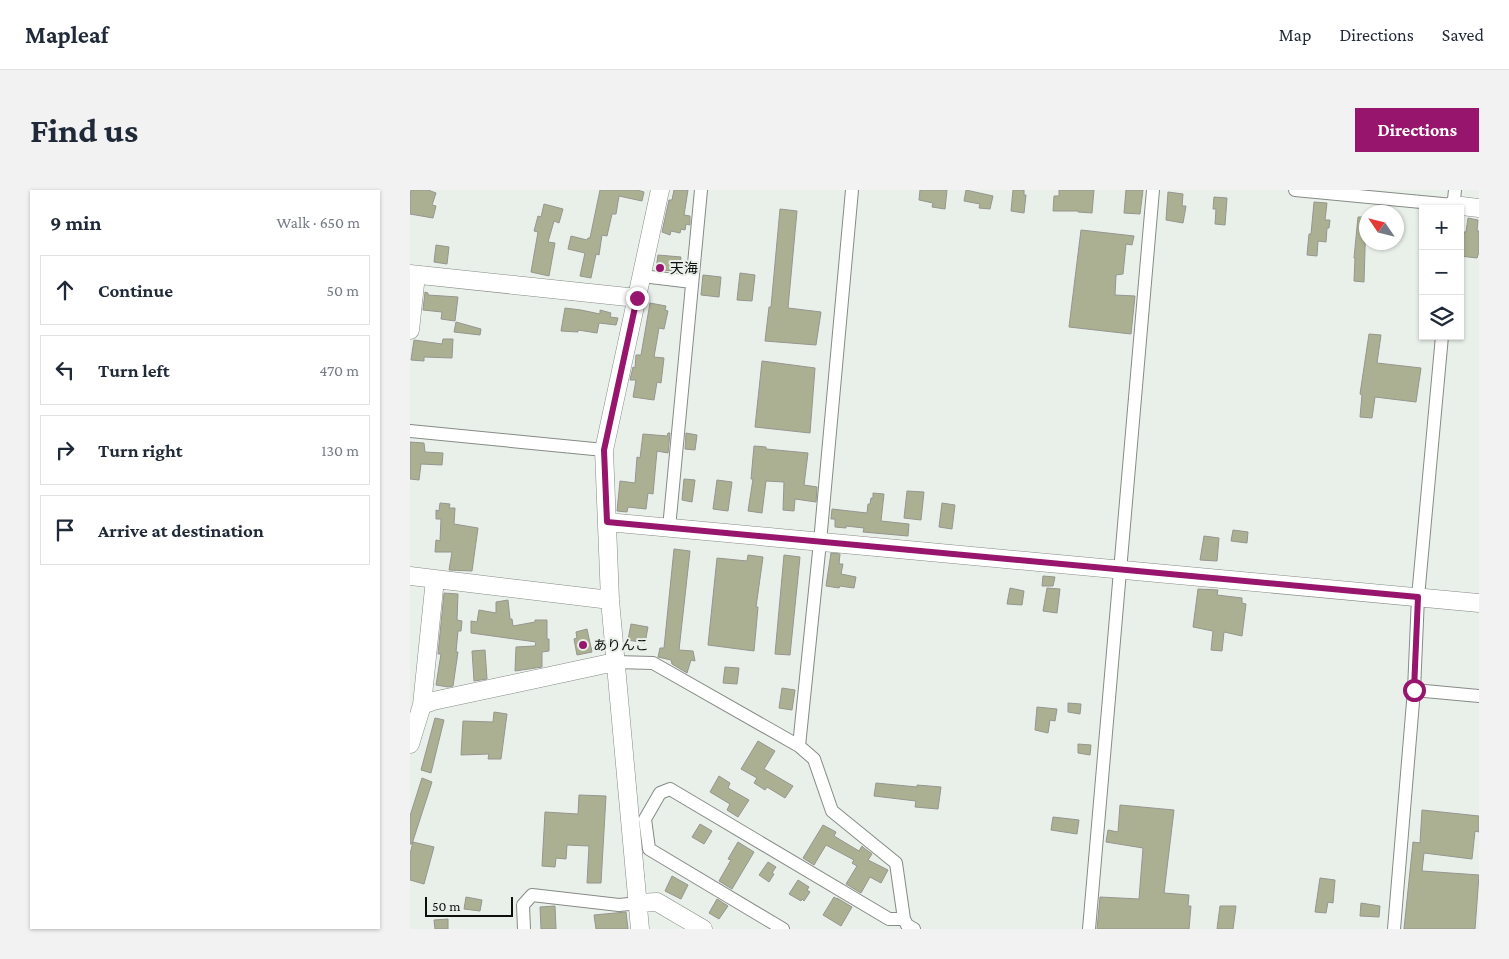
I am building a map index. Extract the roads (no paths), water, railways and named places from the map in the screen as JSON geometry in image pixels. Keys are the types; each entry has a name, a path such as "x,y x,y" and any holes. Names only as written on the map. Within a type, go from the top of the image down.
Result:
{"street":[{"path":"640,929 610,600 604,450 660,190"},
{"path":"669,528 701,190"},
{"path":"799,746 820,542 852,190"},
{"path":"1089,929 1154,190"},
{"path":"1295,190 1454,201 1479,208"},
{"path":"410,330 413,274 637,298"},
{"path":"642,276 692,282"},
{"path":"1394,929 1414,690 1418,597 1442,340"},
{"path":"410,431 604,450"},
{"path":"607,522 1479,603"},
{"path":"410,576 610,600"},
{"path":"410,744 412,727 422,705 435,579"},
{"path":"422,705 433,701 615,662 653,663 799,746 814,759 832,811 896,863 904,918 907,925 914,929"},
{"path":"1414,690 1479,696"},
{"path":"784,929 649,849 646,819 660,793 670,789 889,919 904,918"},
{"path":"524,929 523,905 532,895 620,905 657,902 703,929"}],"place":[{"name":"天海","path":"660,268"},
{"name":"ありんこ","path":"583,645"}]}
